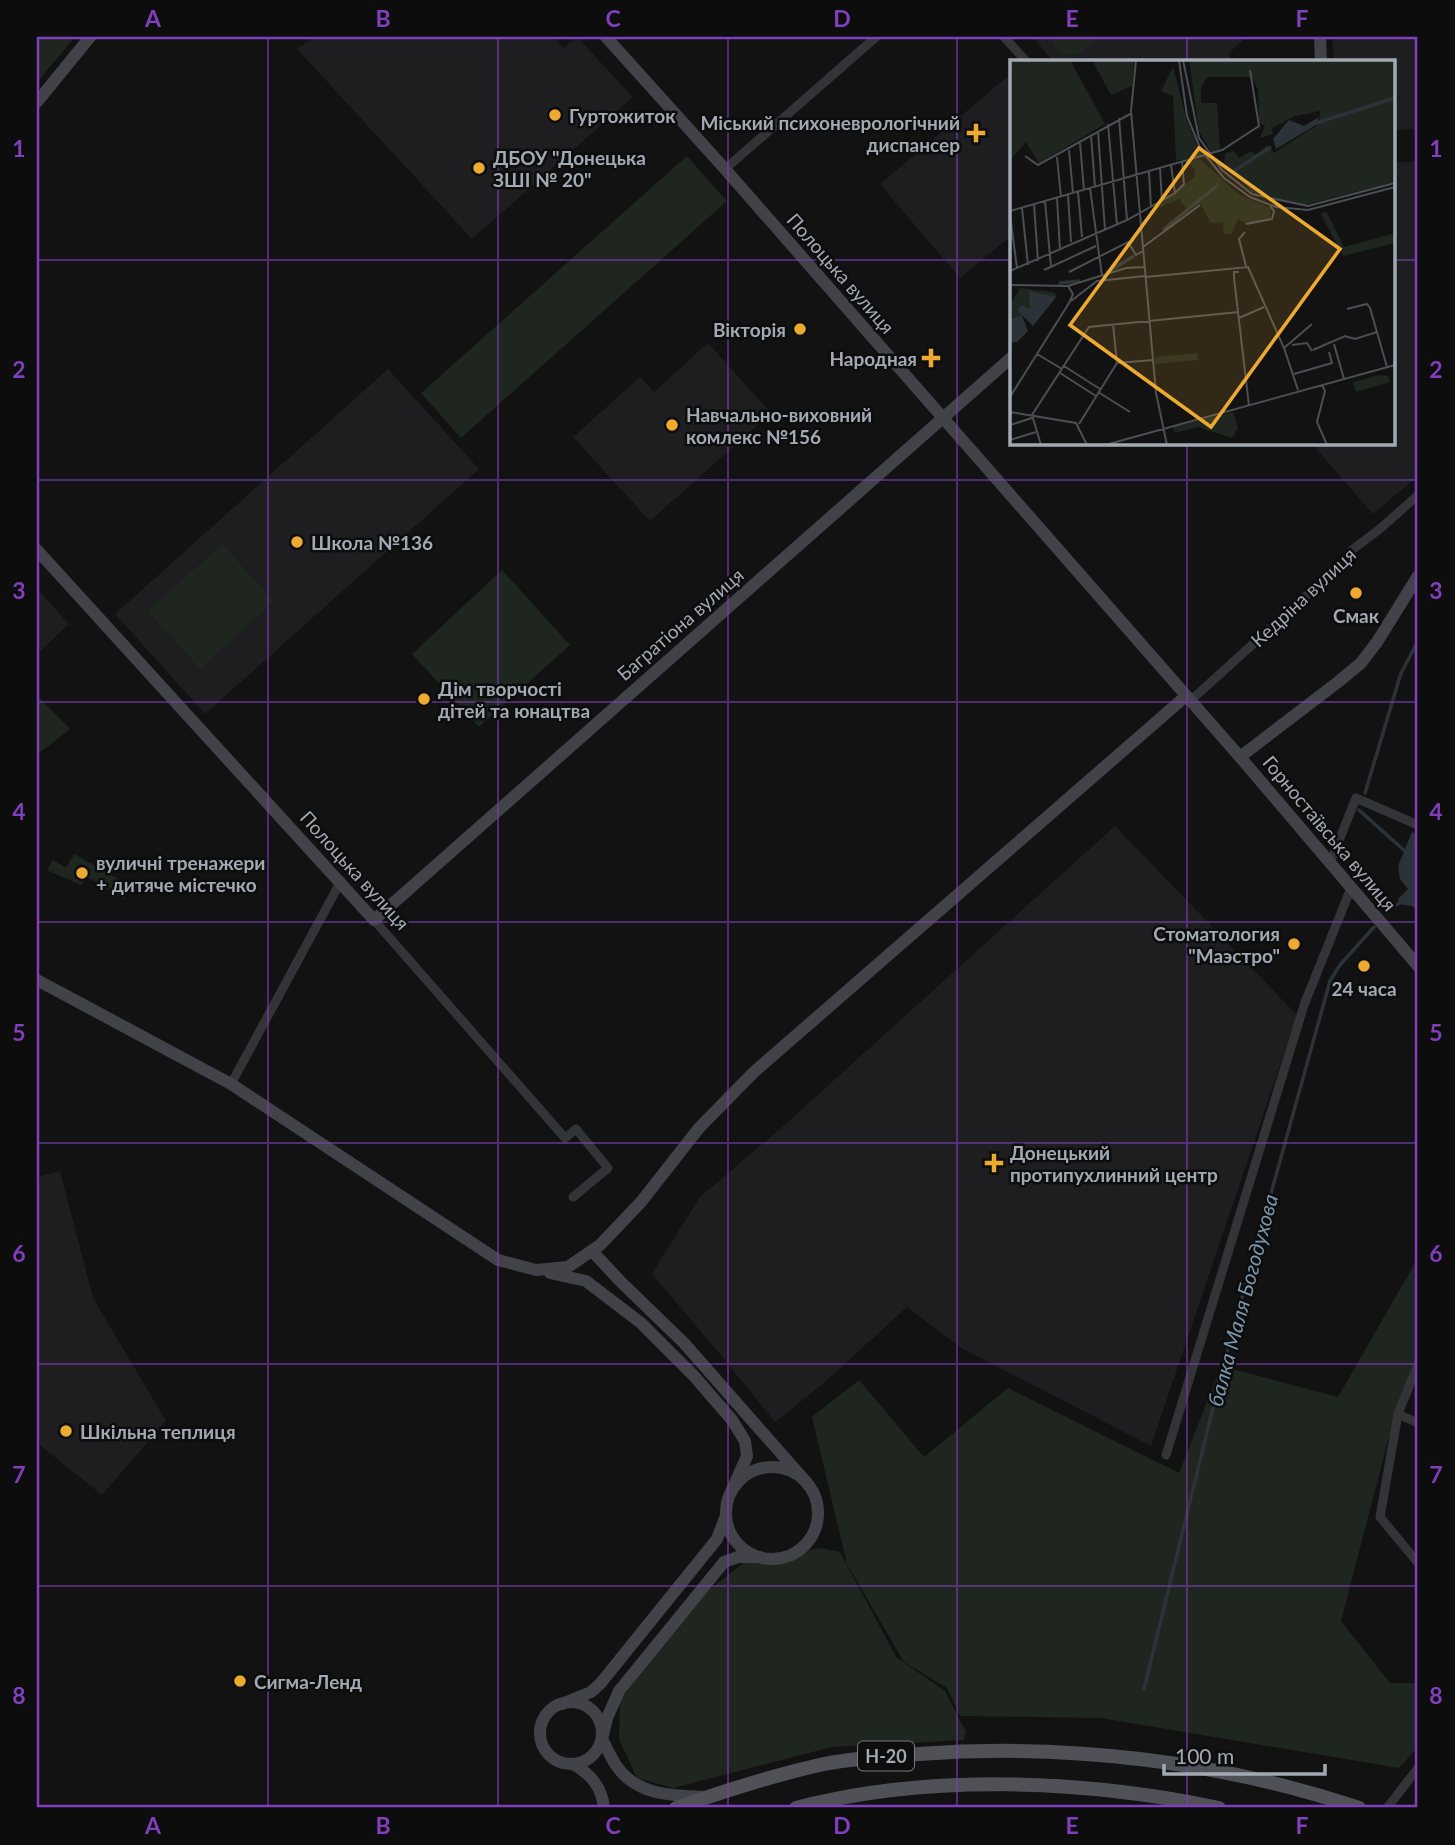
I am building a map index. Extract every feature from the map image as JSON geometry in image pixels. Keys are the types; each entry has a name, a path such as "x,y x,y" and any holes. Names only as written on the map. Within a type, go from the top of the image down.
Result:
{"main road":[{"name":"Н-20","path":"676,1808 824,1764 882,1756 1007,1750 1068,1752 1205,1769 1269,1782 1359,1808"},
{"name":"Н-20","path":"796,1808 871,1792 1004,1785 1068,1786 1219,1808"}],"street":[{"path":"37,102 90,37"},
{"name":"Полоцька вулиця","path":"606,37 1240,757"},
{"path":"725,169 876,37"},
{"path":"1004,37 1025,60"},
{"path":"1320,37 1321,60"},
{"name":"Багратіона вулиця","path":"374,920 1010,359"},
{"name":"Кедріна вулиця","path":"1188,698 1348,559 1352,550 1418,495"},
{"name":"Полоцька вулиця","path":"37,550 341,881 565,1138 576,1129 608,1168 572,1197"},
{"path":"1240,757 1361,663 1418,576"},
{"path":"536,1270 569,1267 600,1245 640,1202 699,1128 754,1072 1188,698"},
{"name":"Горностаївська вулиця","path":"1240,757 1418,967"},
{"path":"1330,863 1356,799 1418,825"},
{"path":"231,1084 341,881"},
{"path":"1166,1455 1304,1005 1351,888"},
{"path":"37,980 231,1084 498,1260 586,1281 641,1323 694,1376 732,1420 745,1441 747,1456 726,1506 726,1521 731,1535 752,1555 767,1559 781,1558 796,1552 808,1541 815,1528 818,1512 815,1497 807,1483 684,1343 592,1251"},
{"path":"1418,1364 1398,1414 1380,1517 1418,1563"},
{"path":"1398,1414 1418,1423"},
{"path":"730,1492 739,1480 765,1467 795,1473 807,1483"},
{"path":"604,1808 597,1783 588,1772 573,1764 554,1759 547,1752 540,1733 542,1723 554,1707 591,1692 600,1684 717,1539 726,1514"},
{"path":"573,1764 592,1756 598,1748 619,1691 724,1562 737,1557 760,1557"},
{"path":"562,1703 584,1704 593,1710 599,1719 602,1739 618,1768 630,1781 646,1790 662,1794 708,1797"},
{"path":"1387,1808 1418,1768"}],"shaded area":[{"path":"37,37 75,37 37,82"},
{"name":"ДБОУ \"Донецька ЗШІ № 20\"","path":"314,37 553,37 563,48 577,37 633,97 472,239 297,49"},
{"path":"1033,37 1246,37 1228,54 1232,60 1052,60"},
{"path":"1050,37 1099,37 1079,53 1066,55 1057,50"},
{"path":"1332,37 1418,37 1418,129 1396,130 1396,60 1334,60"},
{"name":"Міський психоневрологічний диспансер","path":"1008,76 1010,237 960,278 880,184"},
{"path":"687,156 727,201 461,438 421,393"},
{"path":"1418,161 1418,476 1373,514 1312,444 1396,444 1396,163"},
{"name":"Навчально-виховний комлекс №156","path":"708,343 771,413 650,521 573,437 640,377 654,392"},
{"name":"Школа №136","path":"388,369 479,469 205,714 115,614"},
{"path":"222,544 274,601 200,669 148,611"},
{"path":"502,570 570,645 479,727 412,654"},
{"path":"37,589 69,624 37,654"},
{"path":"37,695 70,729 39,753 37,751"},
{"name":"Донецький протипухлинний центр","path":"1115,826 1297,1015 1151,1446 963,1349 907,1307 824,1383 775,1422 652,1274 700,1197 780,1129"},
{"path":"1412,832 1418,834 1418,910 1399,904 1398,899 1408,889 1400,879 1398,866"},
{"name":"вуличні тренажери + дитяче містечко","path":"74,854 131,886 124,899 87,877 81,885 47,870 53,860 66,868"},
{"path":"60,1171 93,1298 166,1421 102,1495 37,1443 37,1177"},
{"path":"1418,1258 1418,1356 1396,1410 1341,1621 1390,1683 1418,1683 1418,1747 1399,1768 1101,1718 960,1716 947,1688 904,1662 847,1564 812,1417 859,1380 924,1457 1008,1388 1179,1473 1221,1366 1338,1397"},
{"path":"821,1548 840,1552 896,1657 945,1691 966,1732 964,1740 832,1747 673,1788 637,1778 619,1739 620,1701 689,1605 745,1562"}],"waterway":[{"name":"балка Маля Богодухова","path":"1365,793 1401,673 1418,641"},
{"name":"балка Маля Богодухова","path":"1359,810 1406,852"},
{"name":"балка Маля Богодухова","path":"1387,912 1402,902"},
{"name":"балка Маля Богодухова","path":"1144,1689 1225,1359 1330,981 1340,965 1374,927"}],"place":[{"name":"Гуртожиток","path":"555,115"},
{"name":"Міський психоневрологічний диспансер","path":"976,133"},
{"name":"ДБОУ \"Донецька ЗШІ № 20\"","path":"479,168"},
{"name":"Вікторія","path":"800,329"},
{"name":"Народная","path":"931,358"},
{"name":"Навчально-виховний комлекс №156","path":"672,425"},
{"name":"Школа №136","path":"297,542"},
{"name":"Смак","path":"1356,593"},
{"name":"Дім творчості дітей та юнацтва","path":"424,699"},
{"name":"вуличні тренажери + дитяче містечко","path":"82,873"},
{"name":"Стоматология \"Маэстро\"","path":"1294,944"},
{"name":"24 часа","path":"1364,966"},
{"name":"Донецький протипухлинний центр","path":"994,1163"},
{"name":"Шкільна теплиця","path":"66,1431"},
{"name":"Сигма-Ленд","path":"240,1681"}]}
